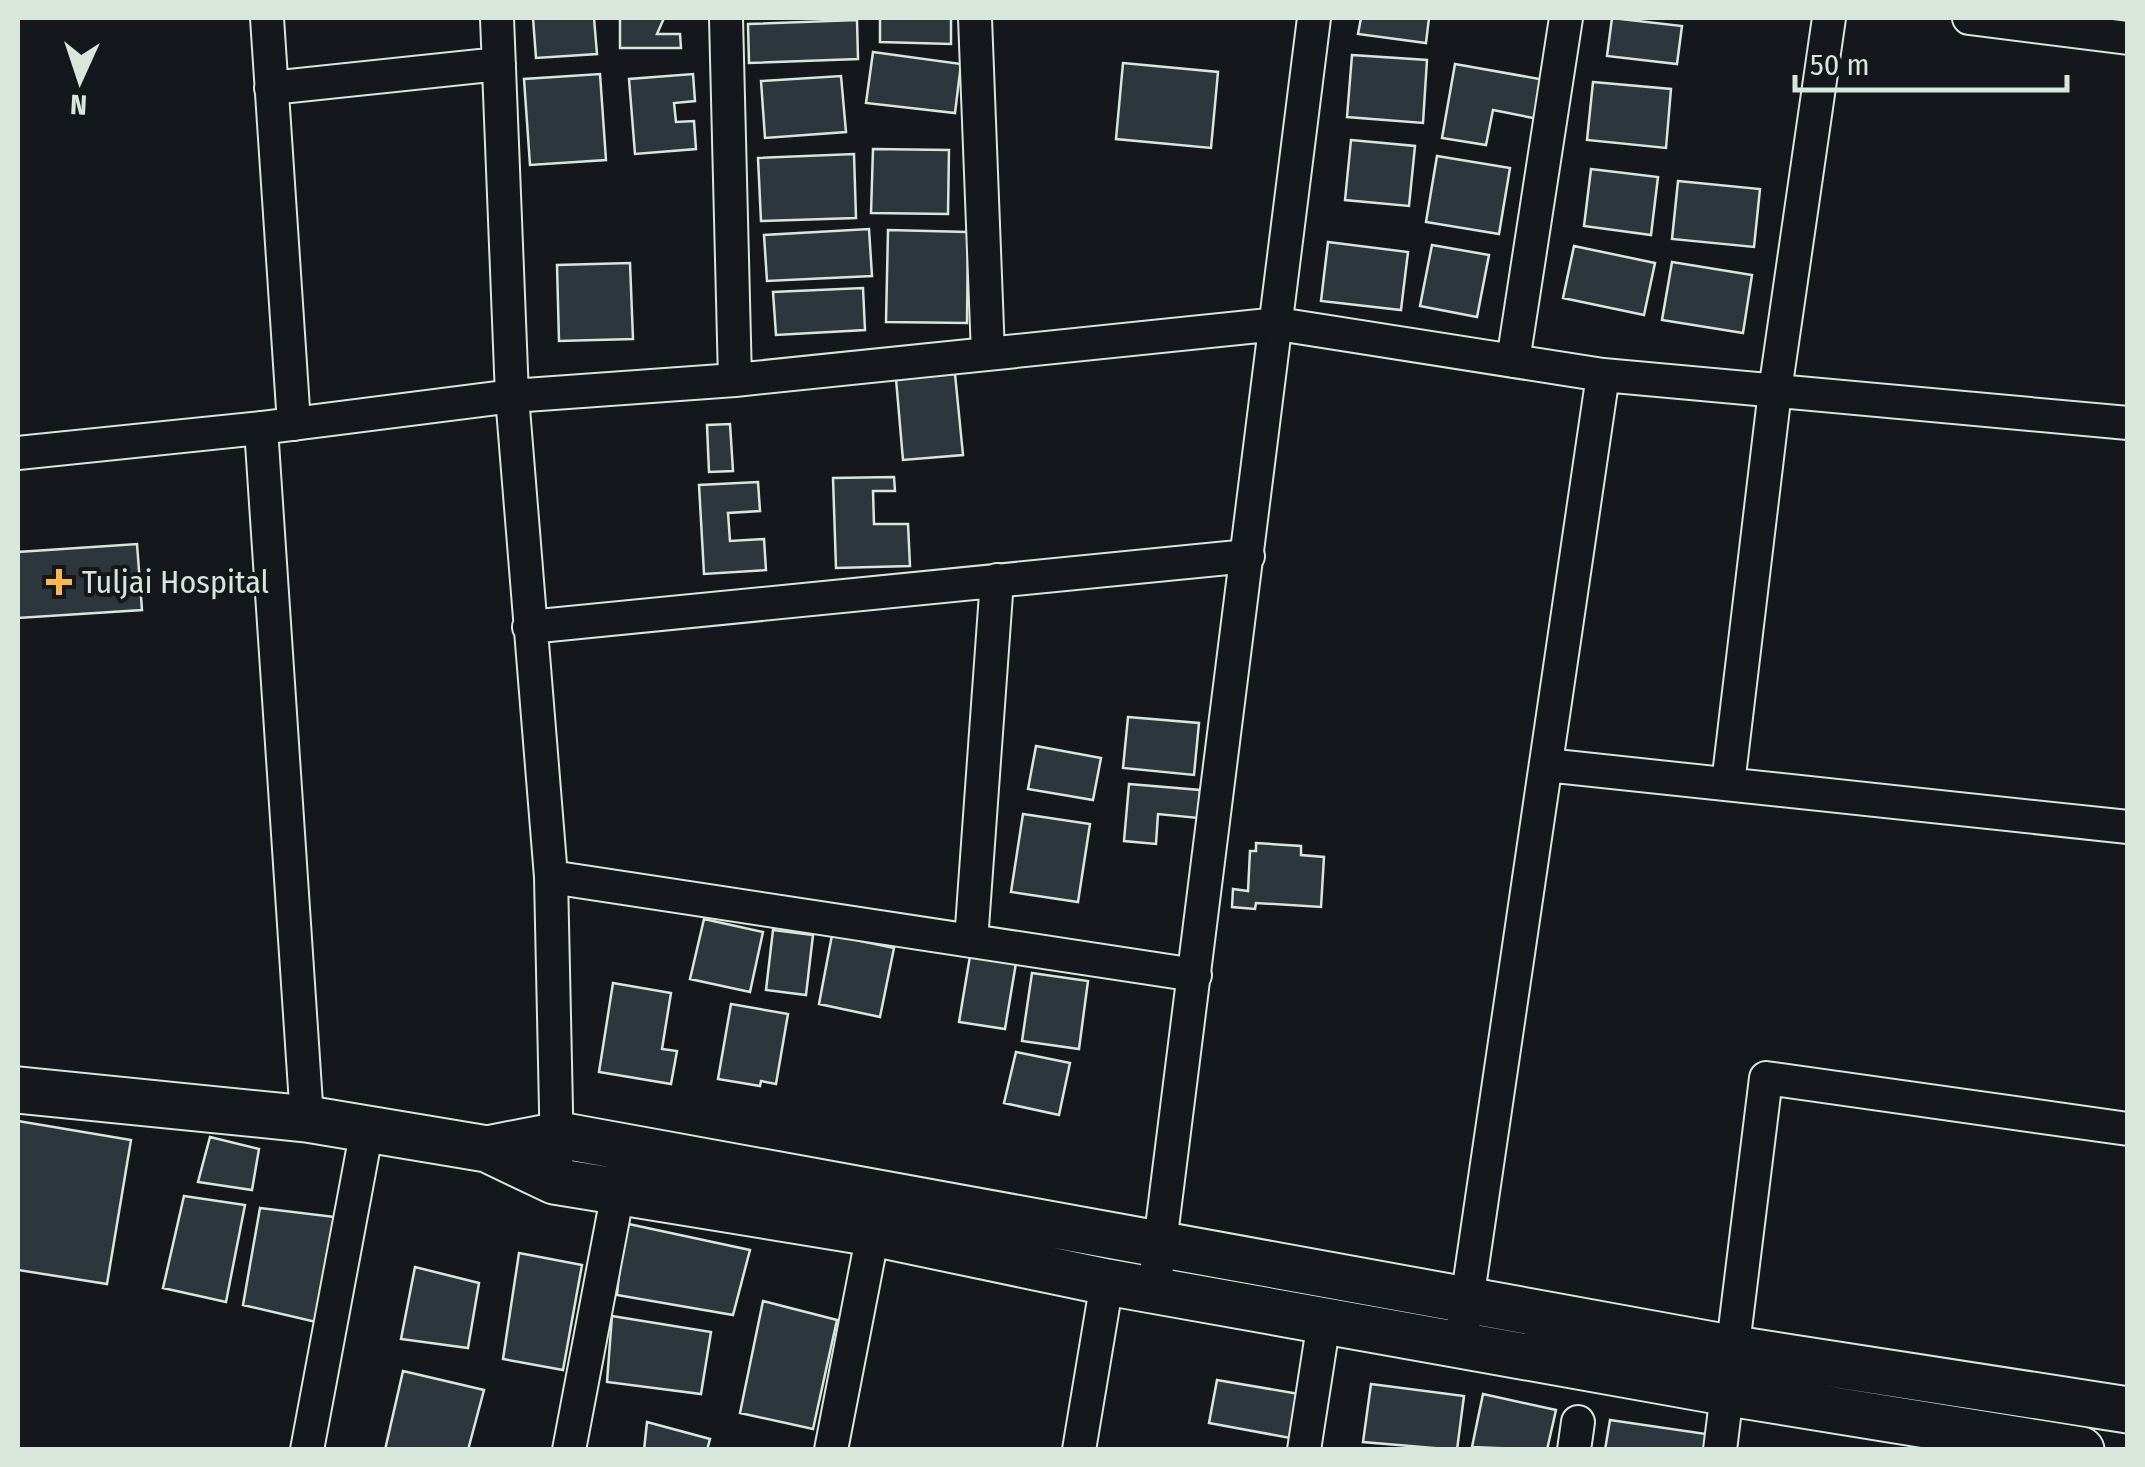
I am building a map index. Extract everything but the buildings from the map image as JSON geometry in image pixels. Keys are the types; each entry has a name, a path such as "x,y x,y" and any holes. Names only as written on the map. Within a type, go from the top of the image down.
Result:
{"street":[{"path":"266,18 294,424"},
{"path":"498,18 512,396 550,877 559,1135 554,1181"},
{"path":"726,18 735,380"},
{"path":"975,18 988,354"},
{"path":"1154,1291 1314,18"},
{"path":"1514,362 1566,18"},
{"path":"1728,784 1775,391 1829,18"},
{"path":"1970,18 2128,38"},
{"path":"271,88 499,64"},
{"path":"18,452 261,428 512,396 735,380 1278,324 1603,375 2128,423"},
{"path":"1460,1345 1603,375"},
{"path":"261,428 307,1119"},
{"path":"528,627 1248,556"},
{"path":"971,941 997,580"},
{"path":"1546,765 2128,827"},
{"path":"550,877 1195,975"},
{"path":"1720,1450 1766,1078 2128,1129"},
{"path":"18,1090 307,1119 486,1149 554,1181 873,1234 1154,1291 1729,1394 2081,1450"},
{"path":"307,1450 367,1129"},
{"path":"486,1149 559,1135 1735,1348 2128,1410"},
{"path":"570,1450 626,1147"},
{"path":"831,1450 873,1234"},
{"path":"1079,1450 1106,1282"},
{"path":"1304,1450 1324,1321"}],"place":[{"name":"Tuljai Hospital","path":"59,582"}]}
